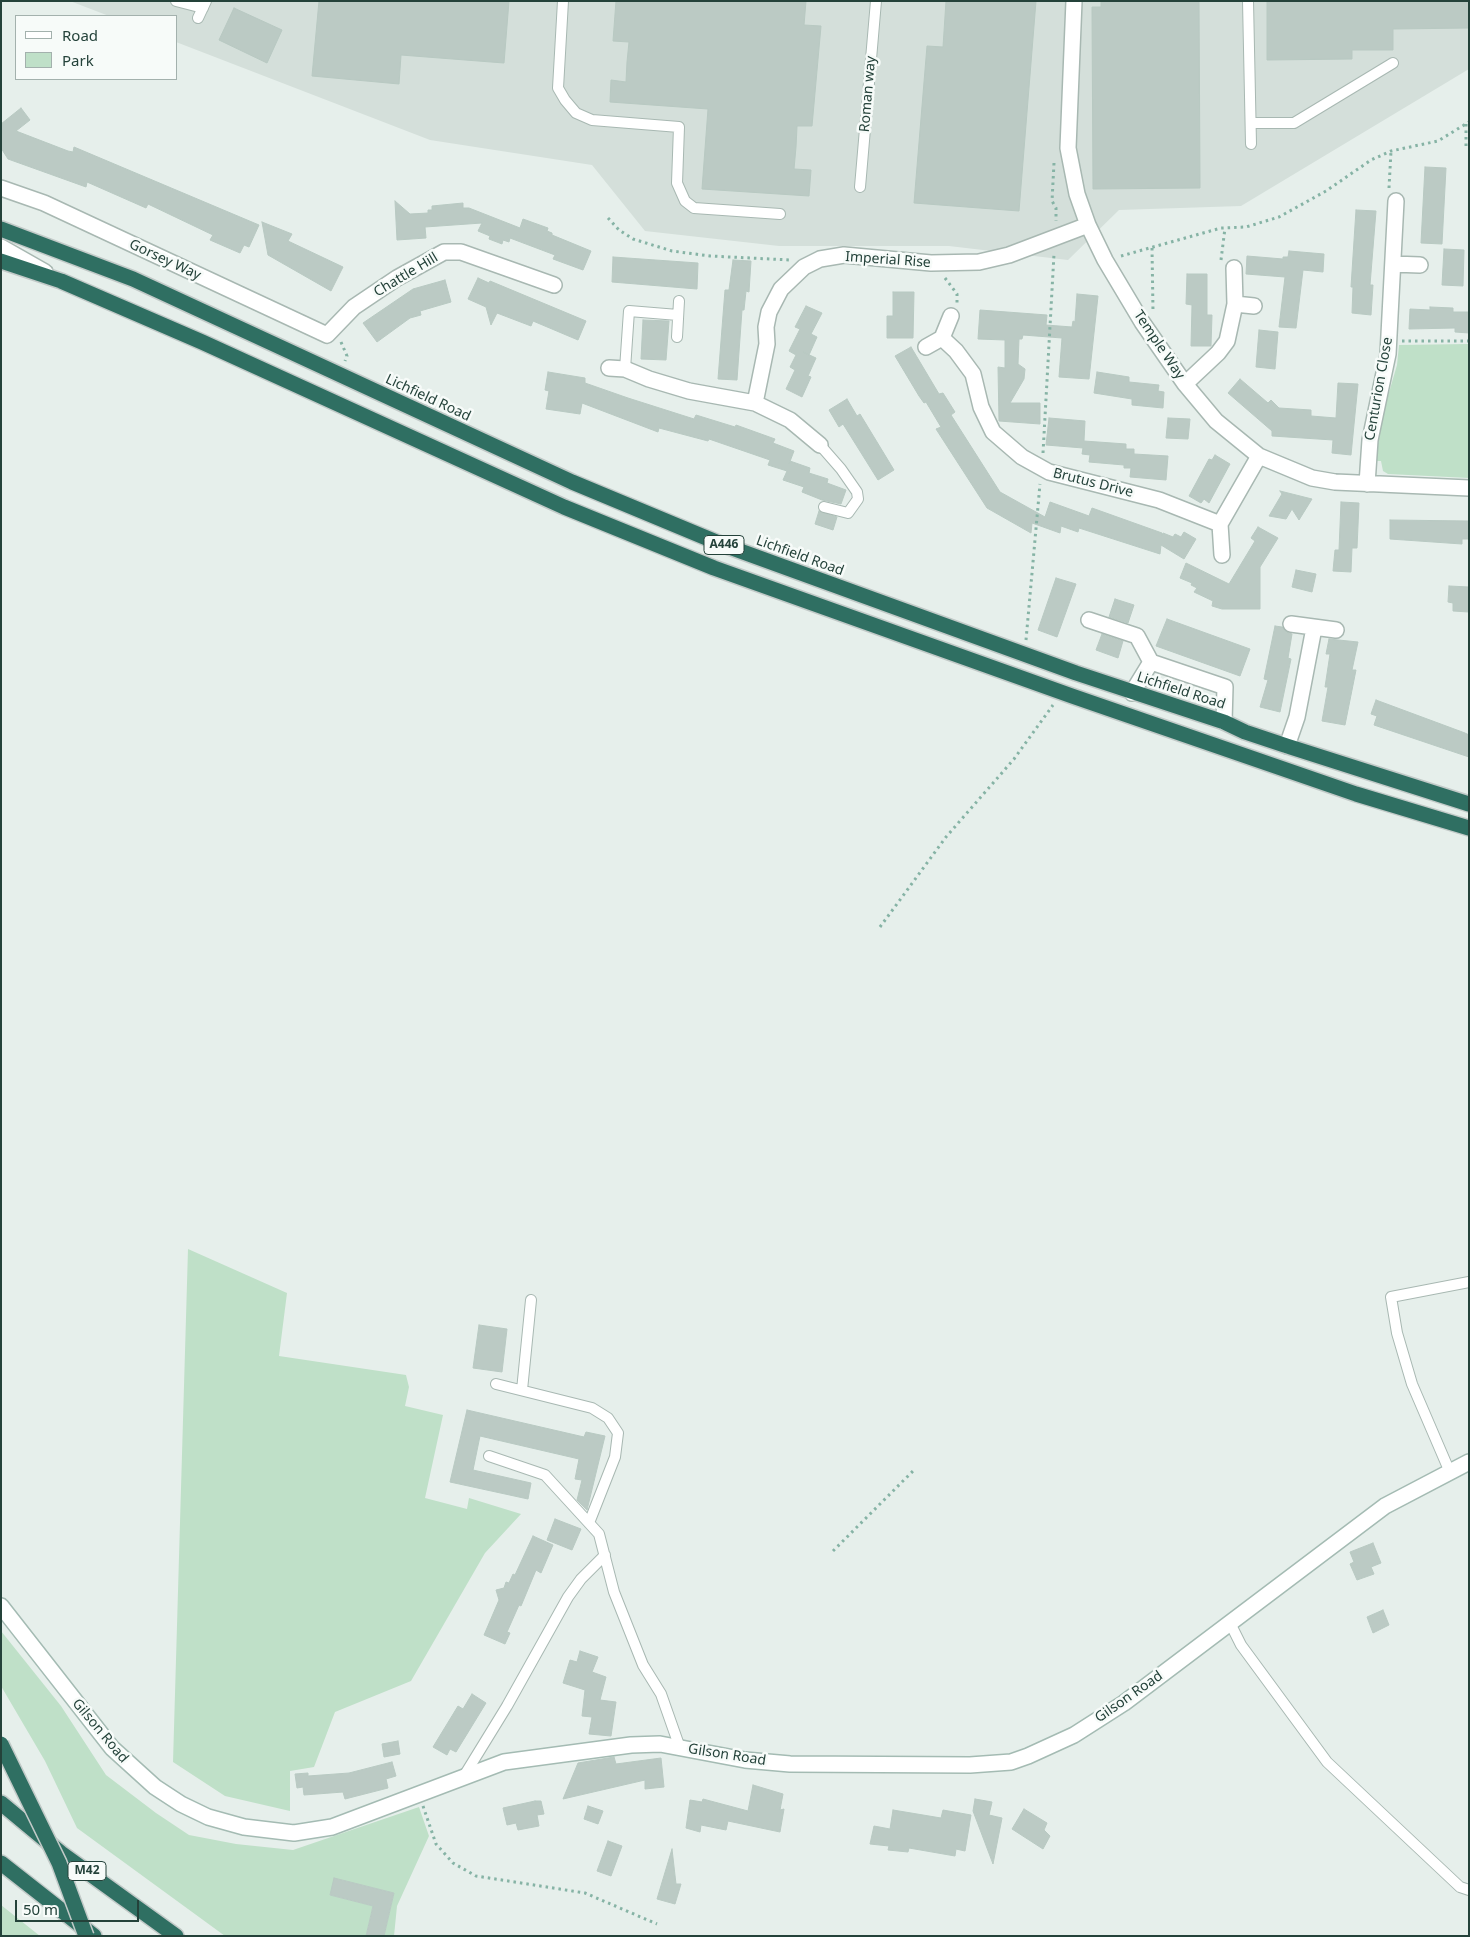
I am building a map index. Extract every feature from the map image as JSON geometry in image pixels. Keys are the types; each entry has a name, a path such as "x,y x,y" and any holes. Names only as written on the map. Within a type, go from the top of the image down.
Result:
{"highway":[{"name":"Lichfield Road","path":"1,229 133,279 572,482 721,544 1132,693 1224,722 1245,732 1286,746 1469,804"},
{"name":"A446","path":"1,261 61,281 202,342 564,507 714,568 1061,692 1356,794 1469,828"},
{"path":"1,1744 59,1864 86,1936"},
{"name":"M42","path":"1,1803 61,1853 176,1936"},
{"path":"1,1863 94,1936"}],"street":[{"name":"Temple Way","path":"1074,1 1068,148 1077,194 1088,225 1105,260 1142,322 1186,384 1216,421 1259,456 1312,478 1335,482 1469,488"},
{"name":"Gorsey Way","path":"1,188 44,203 330,332"},
{"name":"Centurion Close","path":"1367,484 1370,440 1389,341 1396,201"},
{"name":"Imperial Rise","path":"755,403 767,344 766,327 769,312 781,289 804,267 820,259 844,255 931,263 968,264 993,260 1088,225"},
{"path":"1,247 61,281"},
{"name":"Chattle Hill","path":"330,332 354,307 397,278 444,252 461,252 554,285"},
{"path":"1393,264 1420,265"},
{"path":"1186,384 1218,353 1227,341 1235,304 1234,268"},
{"path":"1235,304 1254,306"},
{"path":"926,347 942,338 951,316"},
{"name":"Brutus Drive","path":"942,338 956,351 973,374 981,406 993,432 1022,457 1042,469 1068,478 1159,500 1220,524"},
{"path":"609,368 625,369 649,379 689,391 755,403 790,420 820,445"},
{"path":"1222,555 1220,524 1259,456"},
{"path":"1089,620 1137,636 1152,662 1225,687 1224,722"},
{"path":"1291,624 1336,630"},
{"path":"1286,746 1297,717 1314,628"},
{"path":"1132,693 1152,662"},
{"name":"Gilson Road","path":"1,1606 112,1748 155,1787 181,1804 208,1817 244,1827 294,1832 332,1827 504,1762 632,1745 660,1744 745,1760 790,1764 926,1766 1011,1762 1044,1749 1088,1726 1124,1703 1385,1506 1449,1470 1469,1462"}],"lane":[{"path":"176,1 205,5 198,18"},
{"path":"563,1 558,88 576,113 592,120 679,127 677,183 685,201 694,208 780,214"},
{"name":"Roman way","path":"860,188 876,1"},
{"path":"1248,1 1251,144"},
{"path":"1251,123 1294,123 1393,63"},
{"path":"677,337 679,300"},
{"path":"625,369 629,312 678,314"},
{"path":"820,445 841,469 857,492 858,499 848,513 824,508"},
{"path":"1449,1470 1412,1384 1397,1333 1391,1297 1469,1282"},
{"path":"522,1390 531,1300"},
{"path":"496,1384 592,1408 608,1418 618,1433 615,1457 589,1523"},
{"path":"489,1456 545,1475 599,1534 614,1592 643,1665 661,1694 680,1748"},
{"path":"464,1776 507,1706 568,1597 581,1579 605,1555"},
{"path":"1230,1623 1241,1645 1327,1762 1460,1887 1469,1890"}],"path":[{"path":"1467,123 1466,147 1469,148"},
{"path":"1105,260 1225,228 1246,227 1279,217 1306,204 1371,160 1391,151 1438,141 1467,123"},
{"path":"1025,655 1042,469 1057,212 1052,201 1055,154 1068,148"},
{"path":"1391,151 1389,194 1395,196 1396,201"},
{"path":"608,218 619,230 633,239 672,251 710,256 796,261 804,267"},
{"path":"1225,228 1221,260 1223,264 1235,264 1234,268"},
{"path":"1142,322 1152,313 1153,308 1152,248"},
{"path":"931,263 956,294 955,310 951,316"},
{"path":"330,332 347,356 338,374"},
{"path":"1389,341 1469,341"},
{"path":"880,927 946,837 1014,759 1061,692"},
{"path":"833,1552 915,1469"},
{"path":"419,1794 436,1844 453,1863 476,1876 586,1893 658,1924"}],"shaded area":[{"path":"70,1 1469,1 1469,69 1241,206 1119,210 1068,260 949,246 779,246 645,231 592,165 430,140 178,43 178,15 106,15"}],"green space":[{"path":"1468,344 1469,478 1388,474 1383,471 1381,461 1377,461 1377,450 1383,413 1397,365 1399,345"},
{"path":"188,1249 287,1293 279,1356 406,1375 409,1387 405,1406 443,1415 425,1498 467,1509 469,1498 521,1514 485,1553 411,1681 335,1712 314,1767 290,1771 290,1811 225,1796 173,1762"},
{"path":"1,1631 61,1706 106,1775 156,1813 189,1835 236,1844 293,1850 419,1807 429,1836 397,1906 394,1936 384,1936 394,1893 337,1879 330,1895 373,1906 366,1936 225,1936 77,1828 45,1761 1,1686"},
{"path":"1,1905 40,1936 1,1936"}],"building":[{"path":"319,1 509,1 504,63 401,55 399,84 312,76"},
{"path":"616,1 806,1 804,25 821,26 812,126 797,126 794,169 811,170 809,196 702,189 708,109 610,102 611,80 626,82 629,42 613,41"},
{"path":"946,1 1036,1 1019,211 914,203 927,46 943,47"},
{"path":"1101,1 1199,1 1200,188 1093,189 1092,7 1101,7"},
{"path":"1267,1 1469,1 1469,28 1393,29 1393,50 1352,50 1352,59 1267,60"},
{"path":"234,8 282,30 267,63 219,40"},
{"path":"21,108 30,120 16,131 68,151 73,152 74,147 259,225 249,247 244,245 240,253 210,240 213,235 148,204 146,208 87,182 86,187 8,159 1,148 1,124"},
{"path":"1425,167 1446,168 1442,244 1421,243"},
{"path":"395,201 410,214 428,213 428,210 432,210 432,206 463,203 463,208 469,208 520,228 523,219 548,228 547,231 552,233 552,235 591,251 583,270 553,259 555,255 510,238 509,242 503,240 502,244 489,239 490,236 478,231 482,223 425,227 426,238 397,240"},
{"path":"1356,210 1376,211 1370,285 1373,285 1371,315 1352,313 1353,287 1351,287"},
{"path":"262,222 292,234 288,241 343,267 331,291 268,255"},
{"path":"1444,249 1464,250 1463,286 1442,285"},
{"path":"1289,251 1324,254 1323,272 1303,270 1296,328 1279,327 1285,277 1246,274 1247,256 1283,259 1283,257 1288,257"},
{"path":"613,257 698,263 697,289 612,282"},
{"path":"733,260 751,261 749,292 746,291 744,310 742,310 737,380 718,379 725,290 729,290"},
{"path":"1187,274 1207,274 1207,315 1212,315 1211,346 1191,346 1192,305 1186,304"},
{"path":"478,278 489,283 490,281 586,321 578,340 533,321 531,326 497,313 491,325 486,307 468,299"},
{"path":"445,280 451,302 420,311 421,315 410,318 377,342 363,323 413,289"},
{"path":"893,292 914,292 913,338 887,338 887,316 893,316"},
{"path":"1077,294 1098,296 1089,379 1059,377 1062,338 1023,335 1022,339 1019,339 1018,364 1025,369 1024,379 1010,403 1040,403 1040,424 999,421 998,367 1005,368 1005,340 978,339 980,310 1047,315 1046,325 1072,327 1073,321 1075,322"},
{"path":"806,306 822,313 811,334 817,337 809,355 816,358 808,376 811,377 802,397 786,389 795,370 790,367 796,355 789,351 800,329 795,327"},
{"path":"1430,307 1453,308 1453,312 1469,312 1469,333 1455,332 1455,328 1409,329 1410,309 1430,310"},
{"path":"643,320 669,321 666,360 641,359"},
{"path":"1259,330 1278,332 1275,369 1256,367"},
{"path":"911,347 939,394 943,393 955,412 951,415 1000,492 1045,517 1050,502 1089,516 1092,508 1162,533 1162,536 1163,533 1173,537 1175,534 1181,537 1184,532 1196,539 1184,559 1161,545 1160,554 1079,528 1078,532 1061,526 1060,533 1032,523 1031,533 987,508 936,429 941,427 926,402 924,403 919,396 895,356"},
{"path":"548,372 585,378 585,383 628,398 694,419 696,415 735,427 736,425 775,439 773,443 794,451 790,461 810,468 809,473 828,479 827,483 846,490 841,504 822,500 802,492 804,487 783,480 787,471 768,465 770,460 709,439 708,441 659,428 658,432 582,403 580,414 546,409 549,391 545,390"},
{"path":"1097,372 1129,377 1129,382 1159,385 1158,391 1164,392 1163,408 1132,405 1132,399 1094,393"},
{"path":"1240,379 1268,403 1271,400 1279,408 1311,410 1311,416 1336,418 1338,383 1358,384 1351,455 1332,453 1333,440 1272,436 1272,431 1228,393"},
{"path":"847,399 857,416 860,414 894,470 878,480 843,424 839,427 829,410"},
{"path":"1049,418 1085,421 1084,441 1126,444 1126,449 1134,449 1134,454 1168,456 1166,480 1130,477 1131,468 1124,468 1124,465 1089,462 1090,455 1082,454 1083,448 1046,445"},
{"path":"1168,418 1190,419 1188,439 1166,438"},
{"path":"1215,455 1230,464 1209,503 1204,499 1201,503 1189,496 1209,459 1212,460"},
{"path":"1280,491 1312,499 1299,520 1292,509 1286,519 1269,516 1282,494"},
{"path":"1341,502 1359,503 1357,548 1352,548 1351,572 1333,571 1335,550 1339,550"},
{"path":"819,511 837,517 833,530 815,524"},
{"path":"1390,520 1469,521 1469,539 1462,539 1462,544 1390,539"},
{"path":"1258,527 1278,538 1260,567 1260,609 1222,609 1212,606 1213,601 1194,592 1197,588 1191,585 1192,583 1180,578 1186,563 1229,584 1255,541 1251,538"},
{"path":"1296,570 1316,574 1312,592 1292,587"},
{"path":"1056,578 1076,584 1057,637 1038,630"},
{"path":"1449,586 1469,587 1469,612 1453,611 1453,603 1448,602"},
{"path":"1115,599 1134,605 1128,623 1109,617"},
{"path":"1167,619 1250,649 1240,676 1156,646"},
{"path":"1275,626 1282,627 1286,632 1292,634 1288,658 1291,659 1280,712 1260,707 1268,680 1264,679"},
{"path":"1102,634 1123,641 1118,658 1096,650"},
{"path":"1329,639 1358,642 1352,670 1356,670 1345,725 1322,721 1328,687 1325,687 1330,654 1326,654"},
{"path":"1376,700 1469,735 1469,757 1374,725 1377,716 1371,714"},
{"path":"479,1325 507,1329 502,1372 473,1368"},
{"path":"467,1410 584,1437 586,1432 605,1436 587,1510 577,1500 582,1480 575,1479 579,1459 480,1436 473,1470 531,1483 528,1499 450,1482"},
{"path":"555,1519 581,1529 572,1550 547,1540"},
{"path":"533,1536 553,1545 541,1573 536,1570 521,1606 519,1605 507,1632 510,1633 505,1644 484,1635 499,1600 496,1590 504,1588 506,1582 509,1583 513,1574 515,1575"},
{"path":"1373,1543 1381,1563 1371,1567 1374,1574 1357,1580 1350,1564 1354,1562 1350,1552"},
{"path":"1383,1610 1389,1625 1373,1633 1367,1617"},
{"path":"580,1651 598,1657 592,1672 606,1677 600,1700 616,1702 611,1736 589,1734 592,1717 582,1716 585,1690 563,1683 570,1660 577,1662"},
{"path":"472,1694 486,1703 456,1752 450,1749 447,1755 433,1747 458,1706 463,1709"},
{"path":"398,1741 400,1754 384,1757 382,1744"},
{"path":"614,1757 616,1764 661,1758 664,1787 645,1789 645,1780 563,1799 578,1763"},
{"path":"392,1762 396,1776 386,1779 388,1788 345,1799 343,1792 304,1795 303,1787 297,1788 295,1774 308,1773 308,1776 349,1773"},
{"path":"753,1785 783,1794 780,1810 784,1809 780,1832 728,1821 726,1830 701,1825 700,1832 686,1828 690,1800 702,1802 703,1799 748,1811"},
{"path":"975,1799 992,1802 989,1815 1002,1818 993,1864 973,1811"},
{"path":"541,1801 544,1814 537,1815 539,1826 518,1830 516,1823 507,1825 503,1808"},
{"path":"588,1806 603,1811 598,1824 584,1819"},
{"path":"1024,1809 1047,1823 1044,1830 1050,1836 1043,1849 1012,1829"},
{"path":"893,1810 941,1818 943,1810 971,1815 965,1851 956,1849 955,1856 909,1848 908,1852 888,1850 889,1846 870,1844 874,1826 890,1829"},
{"path":"608,1841 622,1846 611,1876 597,1871"},
{"path":"672,1849 676,1884 681,1884 675,1904 657,1899"},
{"path":"334,1878 394,1893 384,1936 366,1936 373,1906 330,1895"}]}
